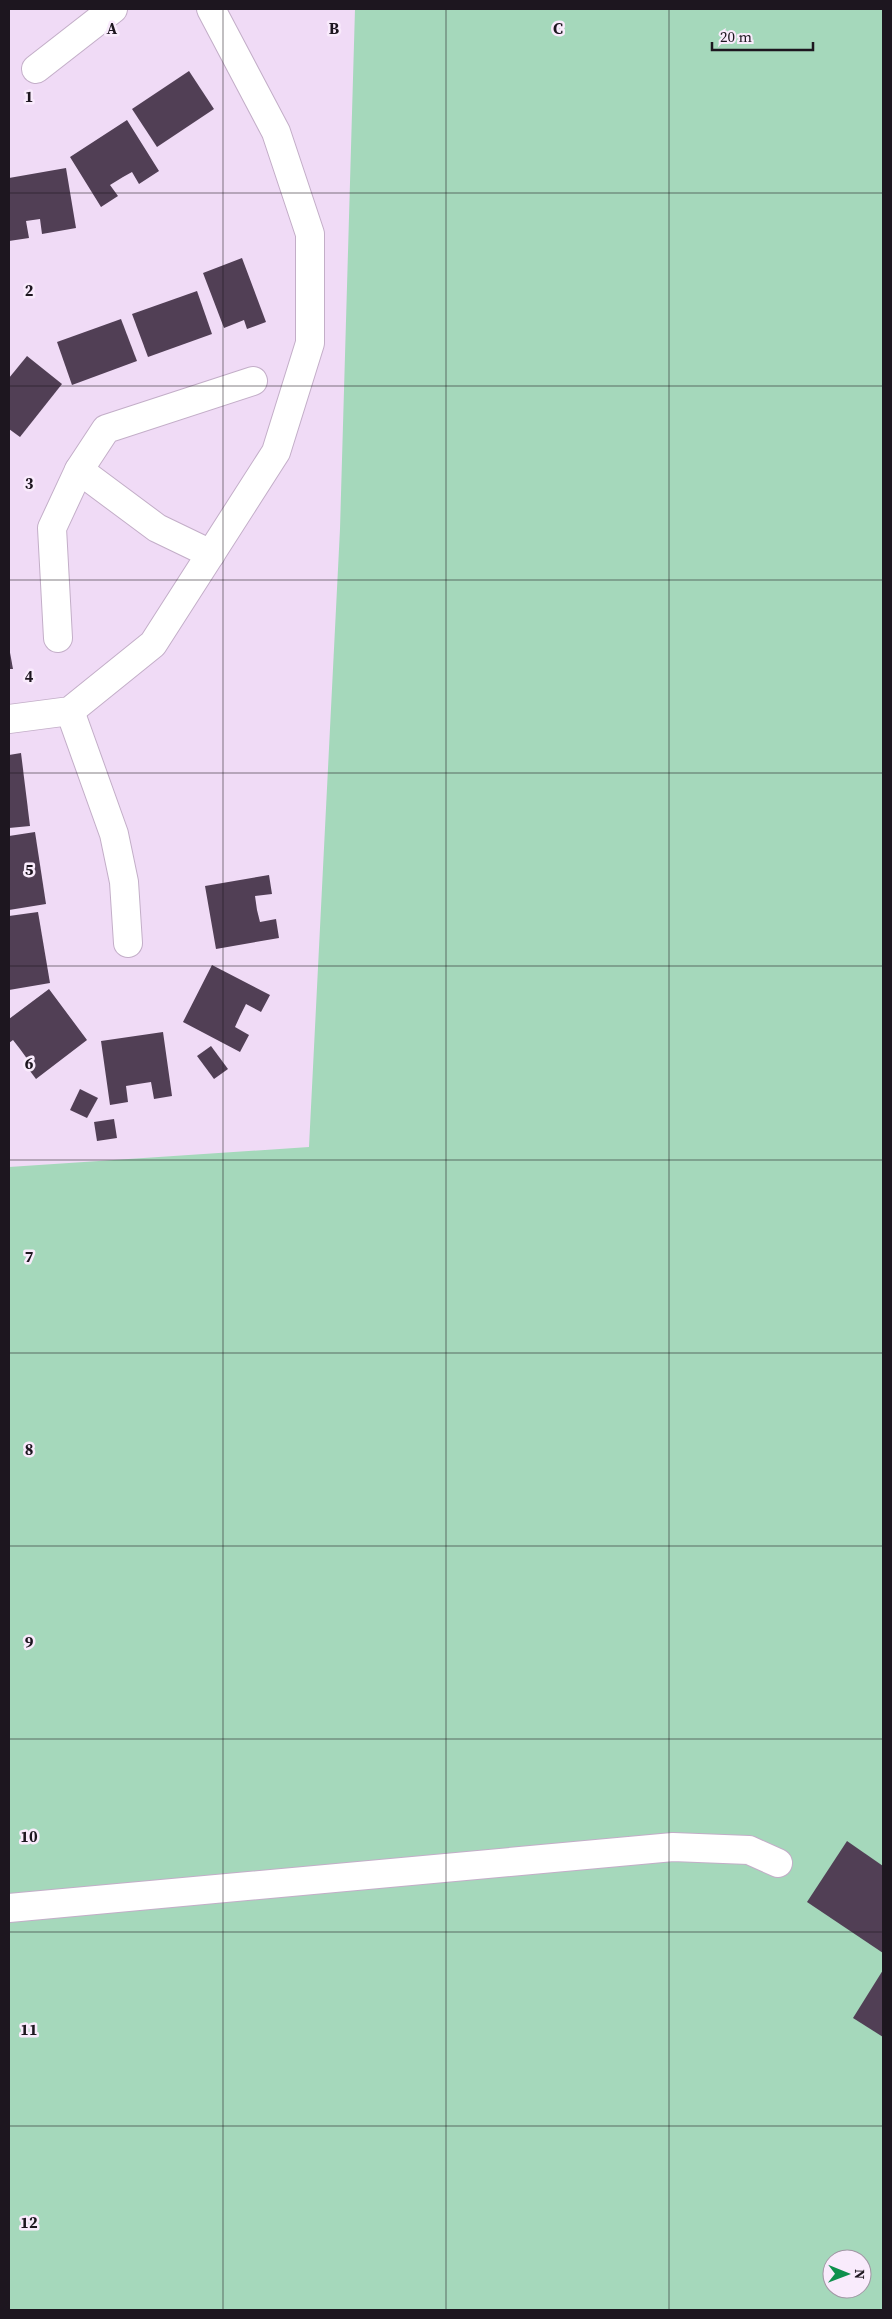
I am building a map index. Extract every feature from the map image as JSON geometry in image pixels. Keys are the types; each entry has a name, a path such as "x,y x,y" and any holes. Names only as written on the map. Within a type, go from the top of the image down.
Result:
{"street":[{"path":"36,69 113,9"},
{"path":"9,720 70,711 153,644 276,452 310,343 310,234 276,132 211,9"},
{"path":"58,638 52,528 79,470 106,429 253,380"},
{"path":"79,470 158,528 211,554"},
{"path":"70,711 114,834 124,882 128,943"},
{"path":"9,1908 674,1847 749,1850 778,1863"}],"green space":[{"path":"355,9 883,9 883,2310 9,2310 9,1167 309,1147 340,529"}],"building":[{"path":"189,71 214,109 157,147 132,109"},
{"path":"127,120 159,171 139,184 132,172 110,185 118,196 101,207 70,157"},
{"path":"66,168 76,228 42,234 40,219 26,221 29,238 9,241 9,178"},
{"path":"242,258 266,322 247,329 244,320 224,328 203,273"},
{"path":"197,291 212,334 148,357 132,314"},
{"path":"121,319 137,361 72,385 57,342"},
{"path":"27,356 62,384 20,437 9,429 9,378"},
{"path":"9,647 13,669 9,669"},
{"path":"21,753 30,826 9,828 9,755"},
{"path":"35,832 46,904 9,910 9,836"},
{"path":"269,875 272,894 255,896 257,910 260,922 276,919 279,938 216,949 205,886"},
{"path":"38,912 50,983 9,990 9,916"},
{"path":"212,965 270,995 261,1012 246,1004 235,1027 249,1035 240,1052 183,1022"},
{"path":"49,989 87,1040 36,1079 24,1063 28,1060 20,1049 13,1040 9,1043 9,1019"},
{"path":"163,1032 172,1096 154,1099 151,1082 126,1086 128,1102 110,1105 101,1041"},
{"path":"211,1046 228,1069 214,1079 197,1056"},
{"path":"80,1089 98,1098 87,1118 70,1110"},
{"path":"114,1119 117,1138 97,1141 94,1122"},
{"path":"847,1841 883,1866 883,1953 807,1902"},
{"path":"883,1970 883,2037 853,2018"}]}
